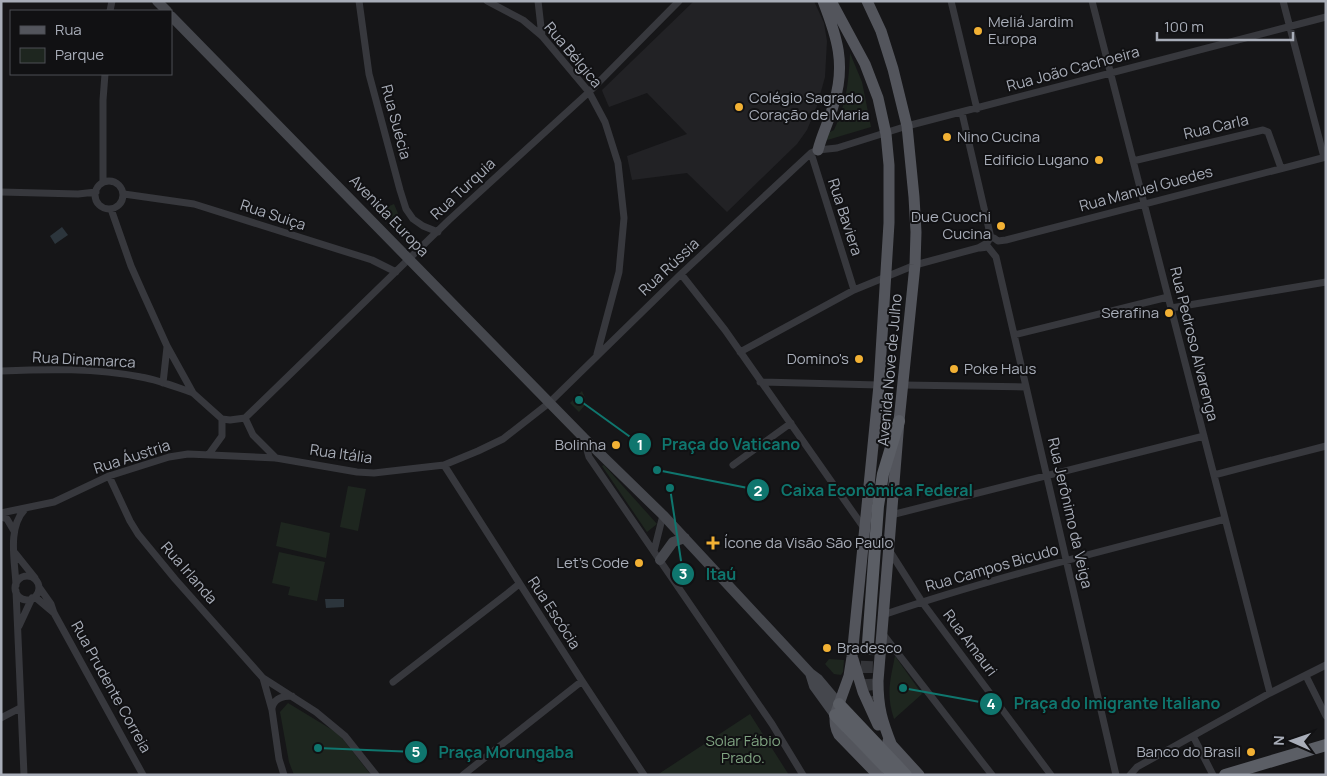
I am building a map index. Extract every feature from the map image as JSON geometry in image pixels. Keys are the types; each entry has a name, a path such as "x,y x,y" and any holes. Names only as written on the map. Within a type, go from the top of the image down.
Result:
{"highway":[{"path":"868,643 878,506 883,474 900,421"},
{"path":"837,709 893,775"},
{"path":"837,709 906,775"},
{"path":"1225,775 1326,745"}],"main road":[{"path":"814,152 834,103 840,67 836,33 823,1"},
{"name":"Avenida Nove de Julho","path":"831,1 866,64 878,98 886,134 889,165 889,223 879,384 852,657 849,676 837,709"},
{"name":"Avenida Nove de Julho","path":"867,1 881,31 893,69 907,126 914,197 915,265 888,549 878,700 881,717 892,746"},
{"name":"Avenida Europa","path":"172,17 584,438 663,515 810,673 814,686 837,709"},
{"path":"660,560 673,542 685,538"},
{"path":"852,657 865,698 878,726 892,746 919,775"},
{"path":"837,709 835,727 839,735 878,775"}],"street":[{"name":"Rua Suécia","path":"359,1 369,74 406,210 413,219 423,226 438,232"},
{"name":"Rua Bélgica","path":"487,1 523,20 542,36 589,92 605,122 618,163 624,218 619,272 597,354"},
{"path":"538,1 542,36"},
{"name":"Rua Turquia","path":"245,418 438,232 589,92 679,1"},
{"path":"951,1 977,109"},
{"name":"Rua Pedroso Alvarenga","path":"1092,1 1270,693"},
{"path":"1283,1 1325,157"},
{"name":"Rua João Cachoeira","path":"814,152 837,148 907,126 1326,18"},
{"path":"96,195 105,181 102,157 102,100 105,75"},
{"name":"Rua Jerônimo da Veiga","path":"962,112 994,239 998,244 996,257 1116,775"},
{"name":"Rua Carla","path":"1133,161 1263,130 1268,132 1271,138 1281,168"},
{"name":"Rua Rússia","path":"549,402 680,274 814,152"},
{"name":"Rua Baviera","path":"814,152 854,290"},
{"name":"Rua Manuel Guedes","path":"978,248 994,239 1006,240 1325,157"},
{"path":"105,181 119,184 122,188 123,197 114,208"},
{"path":"1,192 96,195"},
{"path":"96,195 101,206 114,208"},
{"name":"Rua Suiça","path":"123,197 138,196 194,204 372,260 396,272"},
{"path":"114,208 121,238 131,266 167,346 193,393 222,419 245,418 253,435 276,458"},
{"name":"Rua Manuel Guedes","path":"740,352 854,290 915,265 988,247"},
{"name":"Rua Jerônimo da Veiga","path":"988,247 996,257"},
{"path":"680,274 725,330 864,528"},
{"path":"1171,308 1326,282"},
{"path":"1014,334 1168,297"},
{"path":"163,383 167,346"},
{"name":"Rua Dinamarca","path":"1,371 48,369 141,377 193,393"},
{"path":"760,382 879,384"},
{"path":"903,385 1026,387"},
{"name":"Rua Itália","path":"276,458 357,472 374,473 444,465 503,439 549,402"},
{"path":"210,454 222,436 222,419"},
{"path":"733,465 791,423"},
{"path":"891,515 1204,436"},
{"path":"584,438 589,457 772,724 804,775"},
{"path":"1214,475 1326,446"},
{"name":"Rua Áustria","path":"1,515 54,502 108,476 169,457 188,454 210,454 276,458"},
{"name":"Rua Escócia","path":"444,465 644,775"},
{"name":"Rua Irlanda","path":"108,476 138,534 175,579 263,678"},
{"path":"24,775 14,531 18,518 25,508"},
{"path":"1,515 7,519 14,531"},
{"path":"654,551 663,515"},
{"name":"Rua Campos Bicudo","path":"883,615 1067,561 1225,519"},
{"name":"Rua Amauri","path":"888,549 922,602 1051,775"},
{"path":"15,553 35,578 39,587 17,628"},
{"path":"34,598 24,599 18,594 16,588 17,582 24,576 35,578"},
{"path":"393,682 519,584"},
{"name":"Rua Prudente Correia","path":"39,587 51,604 54,613 143,775"},
{"name":"Rua Prudente Correia","path":"34,598 54,613"},
{"path":"882,633 992,775"},
{"path":"1130,775 1137,767 1270,693 1326,665"},
{"path":"1306,676 1326,716"},
{"path":"263,678 316,712 345,736 376,775"},
{"path":"263,678 272,710 283,773 274,775"},
{"path":"464,775 582,681"},
{"path":"272,710 273,704 278,698 292,696"},
{"path":"1,718 20,708"},
{"path":"1193,736 1213,775"}],"shaded area":[{"name":"Colégio Sagrado Coração de Maria","path":"694,1 814,1 824,23 827,41 825,77 817,106 807,130 797,144 727,212 687,173 632,180 627,156 687,134 647,93 609,107 602,90"},
{"path":"62,227 68,235 55,244 50,236"},
{"path":"325,599 344,599 344,607 326,608"}],"green space":[{"path":"850,53 862,82 871,127 824,141 830,132 834,130 844,102 848,83"},
{"path":"394,204 408,237 382,209"},
{"path":"582,391 585,405 579,412 570,403"},
{"path":"604,465 657,524 647,532 602,466"},
{"path":"348,486 366,489 358,531 340,527"},
{"path":"281,522 330,533 326,558 276,546"},
{"path":"279,552 325,562 317,601 288,595 290,587 272,583"},
{"path":"895,656 922,694 894,719 889,695"},
{"path":"829,659 844,660 841,675 834,674 825,664"},
{"path":"288,703 339,734 371,775 294,775 289,762 280,712"},
{"name":"Solar Fábio Prado.","path":"750,714 789,775 657,775"}],"tunnel":[{"path":"868,643 867,679 870,701"}],"place":[{"name":"Meliá Jardim Europa","path":"978,31"},
{"name":"Colégio Sagrado Coração de Maria","path":"739,107"},
{"name":"Nino Cucina","path":"947,137"},
{"name":"Edificio Lugano","path":"1099,160"},
{"name":"Due Cuochi Cucina","path":"1001,226"},
{"name":"Serafina","path":"1169,313"},
{"name":"Domino's","path":"859,359"},
{"name":"Poke Haus","path":"954,369"},
{"name":"Praça do Vaticano","path":"579,400"},
{"name":"Bolinha","path":"616,445"},
{"name":"Caixa Econômica Federal","path":"657,470"},
{"name":"Itaú","path":"670,488"},
{"name":"Ícone da Visão São Paulo","path":"713,543"},
{"name":"Let's Code","path":"639,563"},
{"name":"Bradesco","path":"827,648"},
{"name":"Praça do Imigrante Italiano","path":"903,688"},
{"name":"Praça Morungaba","path":"318,748"},
{"name":"Banco do Brasil","path":"1251,752"}]}
